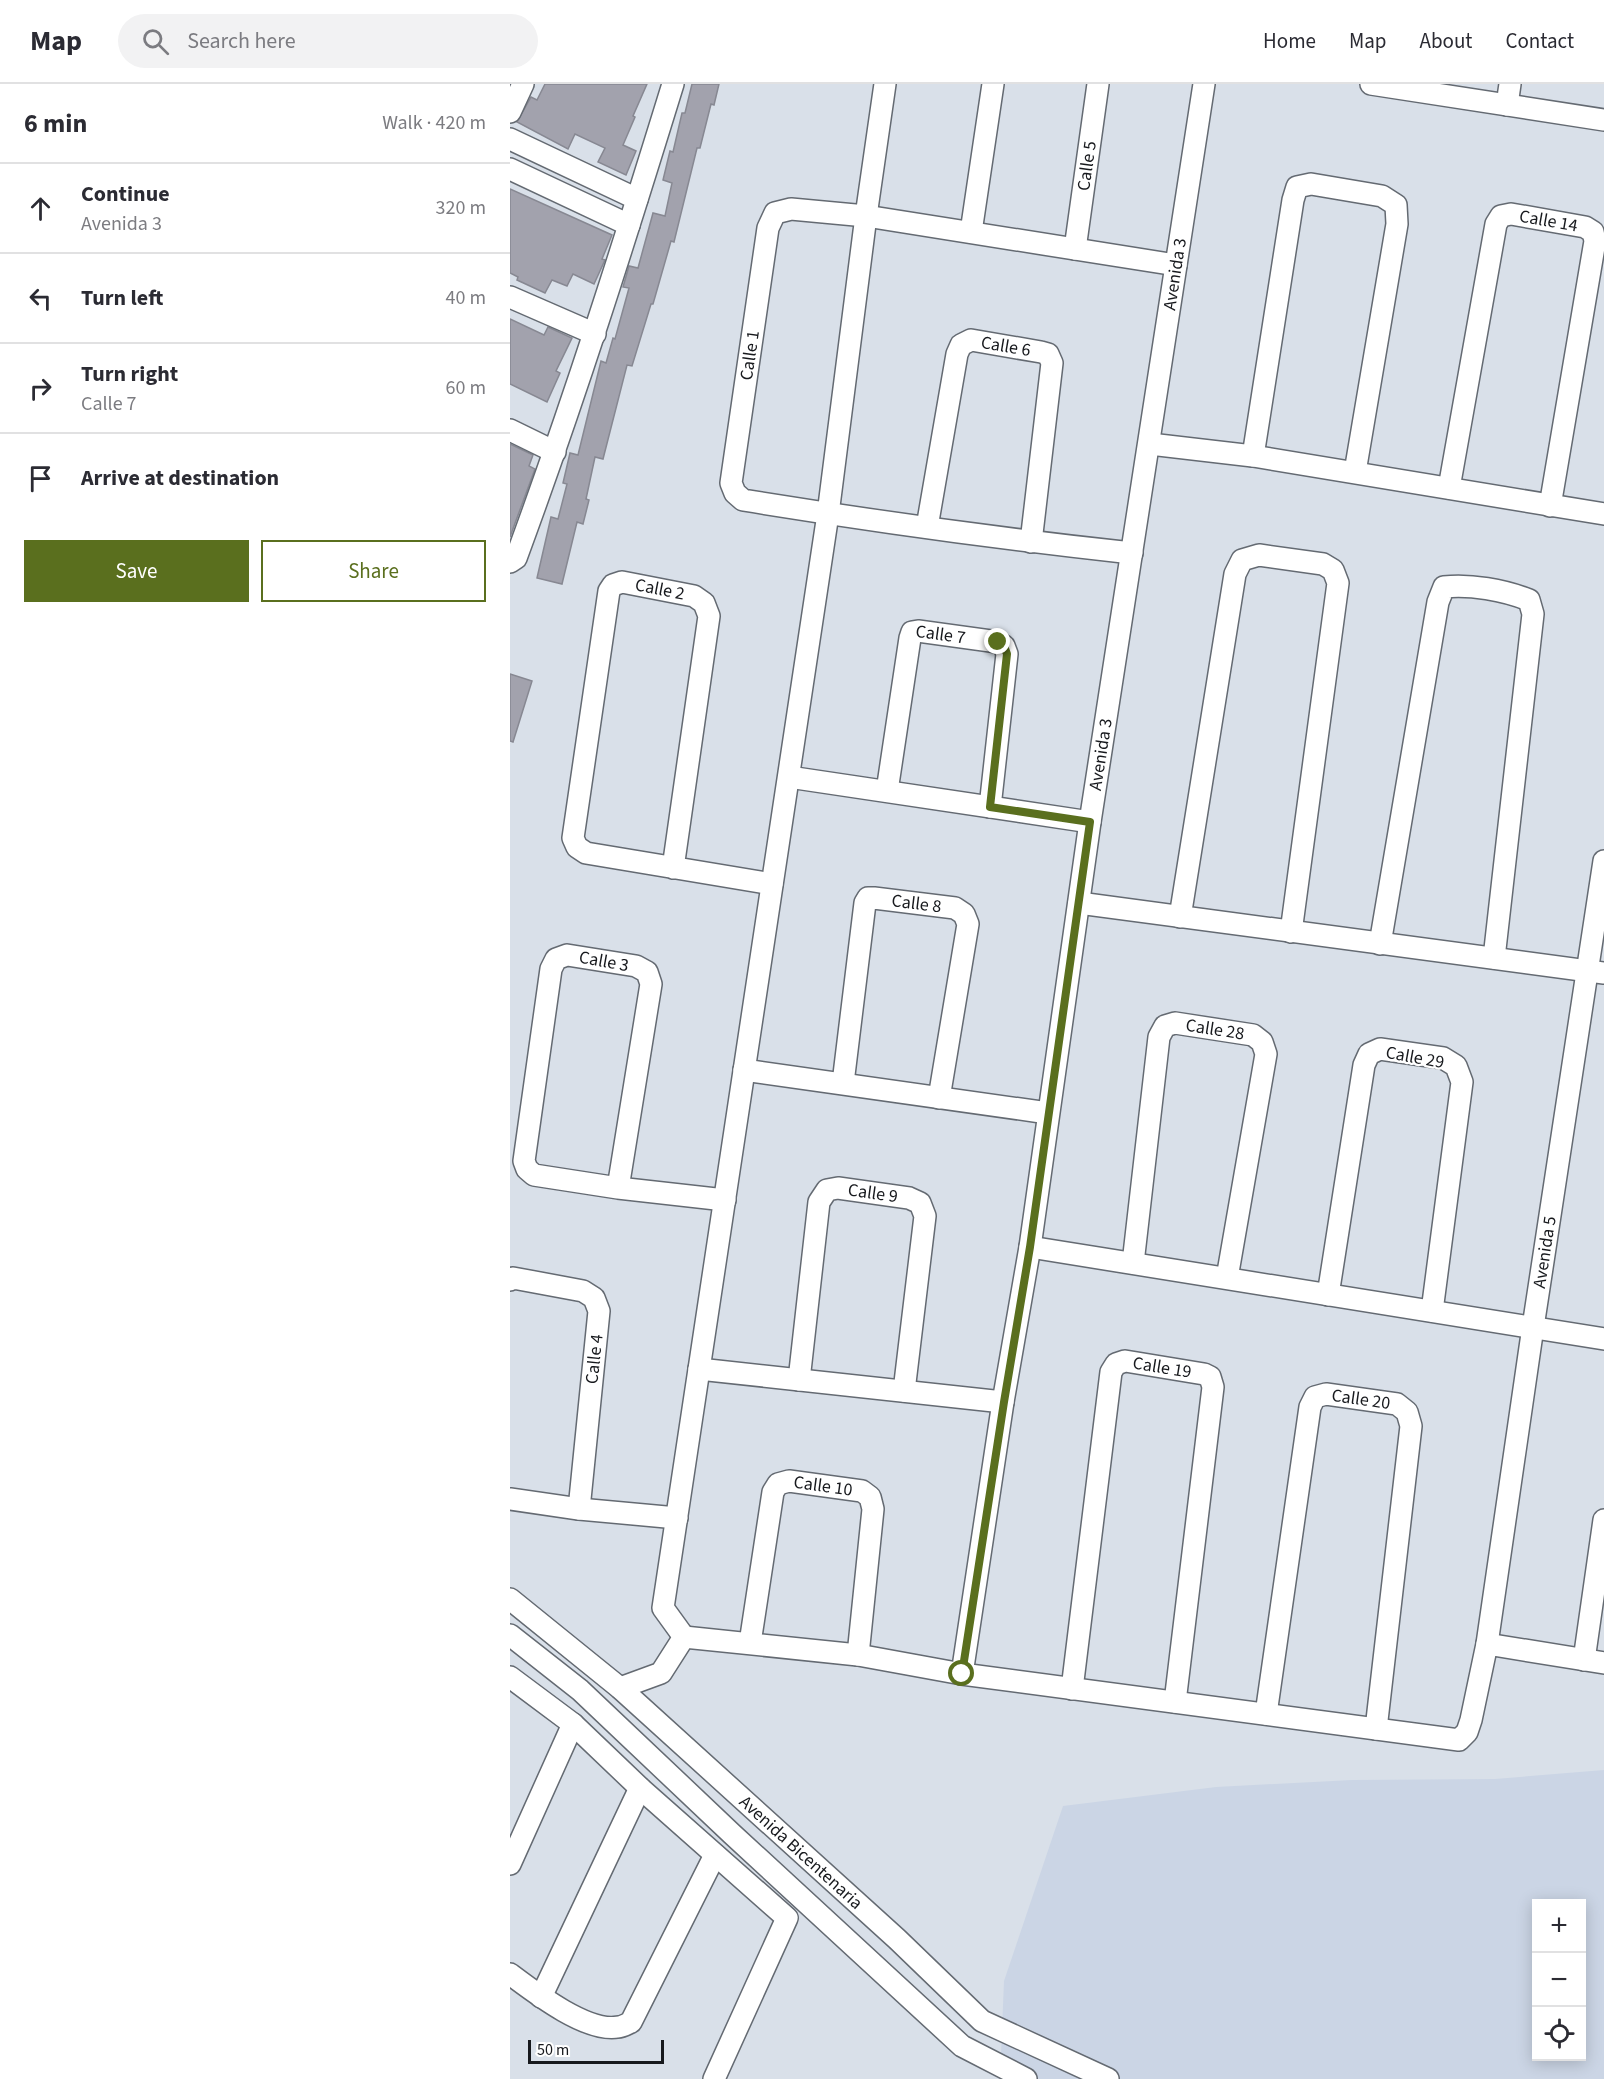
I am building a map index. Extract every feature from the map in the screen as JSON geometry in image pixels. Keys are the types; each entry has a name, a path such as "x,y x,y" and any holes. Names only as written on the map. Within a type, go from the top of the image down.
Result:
{"street":[{"path":"510,112 523,84"},
{"path":"510,562 516,558 555,452 595,334 673,84"},
{"path":"885,84 828,514 663,1608 684,1637 858,1655 962,1674 1376,1729"},
{"path":"971,232 993,84"},
{"name":"Calle 5","path":"1075,249 1098,84"},
{"name":"Avenida 3","path":"962,1674 1030,1247 1090,822 1204,84"},
{"path":"1371,84 1412,87 1604,120"},
{"path":"1507,105 1510,84"},
{"path":"510,139 637,199"},
{"path":"510,169 629,225"},
{"path":"1253,456 1293,200 1297,186 1311,184 1382,196 1396,205 1397,224 1355,472"},
{"name":"Calle 1","path":"828,514 743,500 735,493 731,483 768,228 775,213 791,209 866,216"},
{"name":"Calle 14","path":"1449,488 1496,225 1501,216 1511,214 1585,227 1593,232 1595,242 1550,506"},
{"path":"866,216 1176,265"},
{"path":"510,297 595,334"},
{"name":"Calle 6","path":"927,527 957,354 962,345 971,340 1041,351 1048,354 1052,363 1031,542"},
{"path":"510,430 555,452"},
{"path":"1149,444 1253,456 1604,514"},
{"path":"828,514 1031,542 1132,553"},
{"path":"1180,917 1235,574 1242,560 1259,555 1323,564 1333,570 1338,583 1291,932"},
{"name":"Calle 2","path":"622,582 694,596 704,603 709,616 673,868 586,853 577,847 573,838 609,591 613,585 622,582"},
{"path":"1380,944 1438,602 1444,587 1459,586 1517,595 1529,600 1533,614 1494,958"},
{"name":"Calle 7","path":"887,791 912,632 998,642 1004,646 1007,654 990,807"},
{"path":"789,777 1090,822"},
{"name":"Avenida 5","path":"1376,1729 1459,1740 1467,1732 1471,1720 1487,1644 1533,1327 1595,972 1604,861"},
{"path":"673,868 772,884"},
{"name":"Calle 8","path":"843,1083 865,903 868,898 955,908 964,914 968,924 939,1098"},
{"path":"1078,903 1595,972"},
{"name":"Calle 3","path":"567,955 636,966 647,972 651,984 618,1188 534,1175 527,1169 524,1161 551,969 556,959 567,955"},
{"name":"Calle 28","path":"1133,1263 1159,1037 1165,1026 1174,1023 1253,1035 1262,1042 1266,1054 1227,1278"},
{"name":"Calle 29","path":"1328,1295 1364,1065 1369,1054 1380,1049 1443,1058 1456,1066 1462,1082 1432,1311"},
{"path":"744,1070 1048,1113"},
{"path":"618,1188 725,1200"},
{"name":"Calle 9","path":"800,1380 819,1202 827,1190 838,1188 909,1198 920,1203 925,1216 904,1391"},
{"path":"1030,1247 1604,1339"},
{"name":"Calle 4","path":"510,1280 513,1278 583,1291 594,1298 599,1311 579,1509"},
{"name":"Calle 19","path":"1072,1689 1111,1372 1116,1364 1125,1361 1204,1374 1210,1377 1213,1387 1175,1702"},
{"path":"699,1369 1004,1402"},
{"name":"Calle 20","path":"1266,1714 1310,1407 1316,1397 1326,1394 1397,1404 1407,1412 1411,1426 1376,1729"},
{"name":"Calle 10","path":"750,1643 772,1492 778,1485 789,1481 862,1491 870,1497 873,1509 858,1655"},
{"path":"510,1499 579,1509 677,1518"},
{"path":"1487,1644 1594,1661 1604,1520"},
{"name":"Avenida Bicentenaria","path":"510,1599 620,1688 897,1939 982,2021 1108,2079"},
{"name":"Avenida Bicentenaria","path":"510,1635 580,1690 962,2046 1026,2079"},
{"path":"620,1688 661,1673 684,1637"},
{"path":"510,1677 573,1724 640,1788 788,1918"},
{"path":"510,1864 573,1724"},
{"path":"541,1997 640,1788"},
{"path":"510,1974 541,1997 582,2020 600,2026 617,2028 631,2022 715,1855"},
{"path":"714,2079 797,1894"}],"shaded area":[{"path":"1604,1770 1604,2079 1000,2079 1004,1981 1063,1806 1216,1787 1352,1780 1495,1779"}],"building":[{"path":"545,84 647,84 623,145 636,151 626,175 598,162 605,148 575,134 568,149 517,122 531,97 537,100"},
{"path":"692,84 719,84 714,105 711,104 700,148 697,148 674,242 671,241 632,366 627,365 603,459 595,457 583,524 577,522 562,584 537,578 551,517 558,519 567,484 563,483 570,453 578,455 601,361 606,363 613,338 615,339 629,288 623,287 629,266 638,268 653,213 665,216 672,183 663,180"},
{"path":"510,189 612,235 602,259 605,260 594,284 573,274 567,286 552,280 545,293 517,280 518,277 510,273"},
{"path":"510,319 544,335 548,327 572,338 556,371 560,373 547,402 510,384"},
{"path":"510,444 533,455 529,466 535,469 510,537"},
{"path":"510,674 532,681 513,742 510,741"}],"route":[{"path":"962,1674 1030,1247 1090,822 990,807 1007,654 1004,646 998,642"}]}
